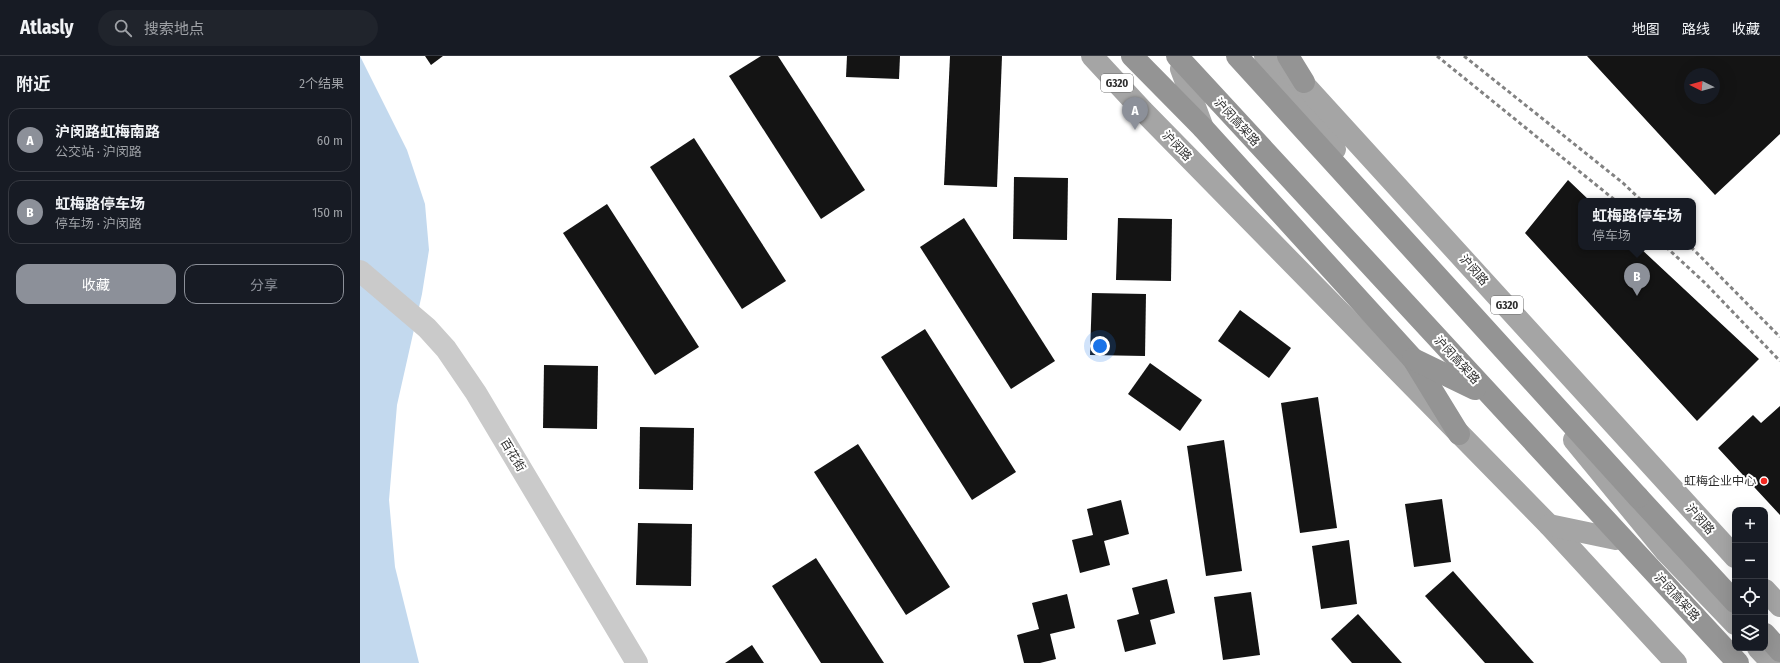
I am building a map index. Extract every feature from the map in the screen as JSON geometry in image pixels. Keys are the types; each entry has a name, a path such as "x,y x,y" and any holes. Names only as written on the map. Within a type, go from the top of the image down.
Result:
{"highway":[{"path":"1132,56 1203,128 1414,359 1459,434"},
{"path":"1236,56 1732,599"},
{"path":"1288,56 1304,82"},
{"name":"沪闵高架路","path":"1175,60 1737,663"},
{"path":"1414,359 1475,389"},
{"path":"1768,637 1780,651"}],"main road":[{"name":"沪闵路","path":"1092,56 1148,116 1549,525 1676,663"},
{"path":"1265,56 1283,86 1666,552 1732,621"},
{"name":"沪闵路","path":"1277,56 1304,82 1732,554"},
{"path":"1175,60 1203,128"},
{"path":"1175,60 1475,389 1650,575 1737,663"},
{"path":"1549,525 1616,539"},
{"path":"1768,593 1780,606"},
{"path":"1761,651 1772,663"}],"street":[{"name":"百花街","path":"360,271 427,328 446,350 476,392 637,663"}],"water":[{"path":"360,56 407,150 425,204 429,250 422,294 397,405 389,500 395,567 419,663 360,663"}],"building":[{"path":"425,56 443,56 431,65"},
{"path":"761,56 778,56 865,190 821,219 729,76"},
{"path":"847,56 900,56 899,79 846,77"},
{"path":"950,56 1002,56 997,187 944,185"},
{"path":"1587,56 1780,56 1780,134 1715,195"},
{"path":"694,138 786,281 742,309 650,167"},
{"path":"1014,177 1068,178 1067,240 1013,239"},
{"path":"1568,180 1587,198 1578,198 1578,250 1642,250 1759,359 1697,421 1525,233"},
{"path":"607,204 699,347 655,375 563,233"},
{"path":"964,218 1055,361 1011,389 920,247"},
{"path":"1118,218 1172,219 1171,281 1116,280"},
{"path":"1092,293 1146,294 1145,356 1090,355"},
{"path":"1240,310 1291,348 1269,378 1218,341"},
{"path":"925,329 1016,472 972,500 881,357"},
{"path":"1150,363 1202,400 1180,431 1128,394"},
{"path":"544,365 598,366 597,429 543,428"},
{"path":"1318,397 1337,528 1300,533 1281,403"},
{"name":"虹梅企业中心","path":"1780,406 1780,515 1718,448 1753,415 1761,423"},
{"path":"640,427 694,428 693,490 639,489"},
{"path":"1224,440 1242,571 1206,576 1187,446"},
{"path":"858,444 950,587 906,615 814,472"},
{"path":"1442,499 1451,562 1414,567 1405,504"},
{"path":"1121,500 1129,534 1104,541 1110,565 1080,573 1072,540 1093,535 1087,509"},
{"path":"638,523 692,524 691,586 636,585"},
{"path":"1349,540 1357,604 1321,609 1312,546"},
{"path":"816,558 884,663 821,663 772,586"},
{"path":"1453,571 1534,663 1485,663 1425,596"},
{"path":"1167,579 1175,613 1150,620 1156,644 1125,652 1117,620 1139,614 1132,588"},
{"path":"1251,592 1260,655 1223,660 1214,597"},
{"path":"1067,594 1075,628 1050,634 1056,659 1040,663 1024,663 1017,635 1039,629 1032,603"},
{"path":"1358,614 1402,663 1352,663 1331,639"},
{"path":"752,645 764,663 725,663"}],"railway":[{"path":"1437,56 1612,198"},
{"path":"1464,56 1623,183 1639,198"},
{"path":"1669,250 1705,283 1780,361"},
{"path":"1694,250 1780,337"}],"place":[{"name":"沪闵路虹梅南路","path":"1135,130"},
{"name":"虹梅路停车场","path":"1637,296"},
{"name":"虹梅企业中心","path":"1764,481"}]}
